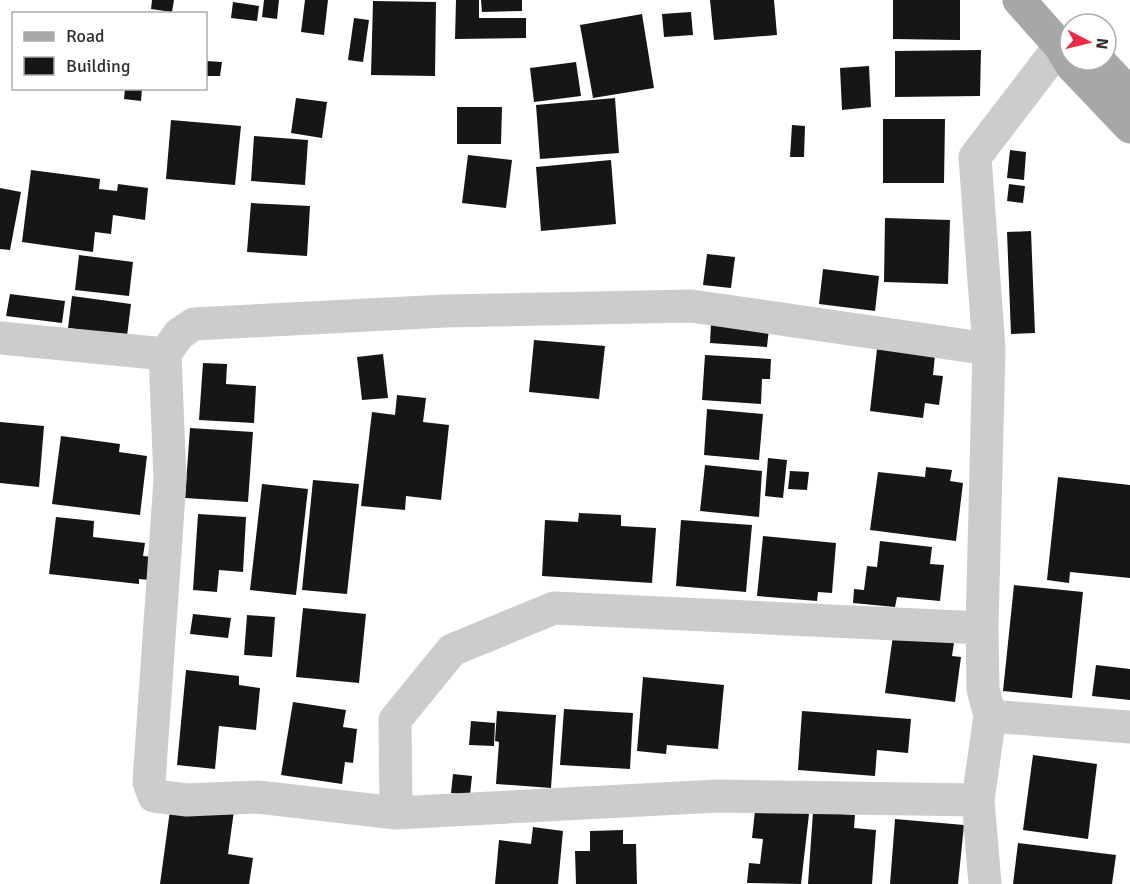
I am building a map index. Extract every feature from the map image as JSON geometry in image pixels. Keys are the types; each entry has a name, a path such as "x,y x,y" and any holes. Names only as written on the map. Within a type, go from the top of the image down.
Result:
{"main road":[{"path":"1019,0 1058,32"},
{"path":"1042,0 1058,26"},
{"path":"1078,72 1130,127"},
{"path":"1109,72 1130,94"}],"street":[{"path":"985,884 978,800 990,716 983,689 982,628 989,349 975,157 1058,47"},
{"path":"978,800 718,796 396,813 258,797 187,800 154,796 149,782 170,480 165,354 179,334 194,324 445,311 691,306 989,349"},
{"path":"0,338 165,354"},
{"path":"396,813 395,720 453,650 554,608 982,628"},
{"path":"990,716 1130,727"}],"building":[{"path":"152,0 174,0 172,12 151,9"},
{"path":"264,0 279,0 277,19 262,17"},
{"path":"305,0 328,0 324,35 301,32"},
{"path":"456,0 479,0 479,18 526,18 526,38 455,39"},
{"path":"481,0 522,0 522,11 482,12"},
{"path":"710,0 774,0 777,35 714,40"},
{"path":"893,0 960,0 960,40 893,39"},
{"path":"373,1 436,2 435,76 371,75"},
{"path":"233,2 259,6 257,21 231,18"},
{"path":"691,12 693,35 664,37 662,14"},
{"path":"642,14 654,88 593,98 580,25"},
{"path":"354,18 369,20 363,62 348,60"},
{"path":"981,50 980,96 895,97 895,51"},
{"path":"207,61 222,62 220,76 207,76"},
{"path":"576,62 581,96 534,102 530,68"},
{"path":"869,66 871,107 842,110 840,68"},
{"path":"125,90 142,90 141,101 124,99"},
{"path":"296,98 327,102 322,138 291,133"},
{"path":"615,98 619,153 540,159 536,105"},
{"path":"457,107 502,107 501,144 457,144"},
{"path":"883,119 945,119 944,183 883,183"},
{"path":"171,120 241,126 235,185 166,179"},
{"path":"792,125 805,126 804,157 790,157"},
{"path":"254,136 308,140 305,185 251,181"},
{"path":"1010,150 1026,152 1024,180 1007,178"},
{"path":"468,155 512,160 506,208 462,203"},
{"path":"611,160 616,224 541,231 536,167"},
{"path":"31,170 100,179 99,189 117,191 118,184 148,188 145,220 113,215 111,234 95,232 93,252 22,242"},
{"path":"1009,184 1025,186 1023,203 1007,201"},
{"path":"0,188 21,192 10,250 0,249"},
{"path":"251,203 310,206 307,256 247,252"},
{"path":"885,218 950,220 948,284 884,282"},
{"path":"1031,231 1035,333 1011,334 1007,232"},
{"path":"707,254 735,257 731,288 703,285"},
{"path":"79,255 133,262 129,296 75,290"},
{"path":"823,269 879,276 875,311 819,304"},
{"path":"10,294 65,301 62,323 6,316"},
{"path":"72,296 131,304 127,336 68,328"},
{"path":"711,323 769,328 767,347 710,343"},
{"path":"534,340 605,346 599,399 529,392"},
{"path":"877,349 935,355 933,375 943,376 939,405 925,403 923,418 870,411"},
{"path":"383,354 388,398 362,400 357,357"},
{"path":"705,355 771,359 770,379 762,379 761,404 702,400"},
{"path":"203,363 227,364 226,384 256,386 254,423 199,420"},
{"path":"397,395 426,398 423,422 449,425 441,500 406,496 405,510 361,506 372,412 395,415"},
{"path":"707,409 763,414 759,460 704,455"},
{"path":"0,422 44,426 39,487 0,483"},
{"path":"190,428 253,432 248,502 185,498"},
{"path":"61,436 120,444 119,452 147,456 140,515 52,504"},
{"path":"768,458 787,460 783,498 765,496"},
{"path":"705,465 762,471 759,517 700,511"},
{"path":"926,467 952,470 950,481 963,483 956,541 870,530 878,472 925,477"},
{"path":"790,471 809,472 807,490 788,489"},
{"path":"1058,477 1130,485 1130,578 1070,572 1069,583 1047,580"},
{"path":"313,480 359,484 347,594 302,590"},
{"path":"262,484 308,489 296,595 250,590"},
{"path":"579,513 621,515 621,526 656,528 652,583 542,576 545,520 578,522"},
{"path":"198,514 246,517 243,572 219,570 217,592 193,590"},
{"path":"56,517 94,521 93,537 145,543 143,556 153,557 150,580 139,579 139,584 49,574"},
{"path":"681,520 752,525 746,592 676,586"},
{"path":"763,536 836,543 832,593 818,592 817,601 757,596"},
{"path":"880,541 932,547 930,564 944,565 940,601 897,597 895,607 853,603 854,589 864,590 867,566 877,567"},
{"path":"1014,585 1083,592 1072,698 1003,691"},
{"path":"303,608 366,614 359,683 296,677"},
{"path":"193,614 231,618 228,638 190,634"},
{"path":"247,615 275,617 272,657 244,655"},
{"path":"894,628 955,636 952,656 961,657 955,702 885,693"},
{"path":"1096,665 1130,669 1130,700 1092,696"},
{"path":"186,670 239,676 239,685 260,688 256,730 219,726 215,769 177,765"},
{"path":"643,677 724,685 718,749 667,745 666,754 637,751"},
{"path":"293,702 346,710 343,727 357,729 353,763 345,762 342,784 281,775"},
{"path":"564,709 633,713 630,769 560,765"},
{"path":"497,711 556,715 551,788 496,784 499,742 495,741"},
{"path":"802,711 911,719 908,753 877,750 875,776 798,770"},
{"path":"471,721 495,723 494,746 469,745"},
{"path":"1033,755 1097,764 1088,839 1023,830"},
{"path":"453,774 472,776 470,795 451,793"},
{"path":"171,803 234,811 228,854 253,858 249,884 160,884"},
{"path":"810,805 801,884 747,883 749,863 760,864 763,839 752,838 755,811"},
{"path":"813,812 855,815 854,828 876,830 872,884 808,884"},
{"path":"895,819 964,825 958,884 890,884"},
{"path":"533,827 563,831 558,884 495,884 499,840 531,844"},
{"path":"623,830 623,844 636,844 637,884 576,884 575,851 590,851 590,831"},
{"path":"1018,843 1116,855 1112,884 1013,884"}]}
